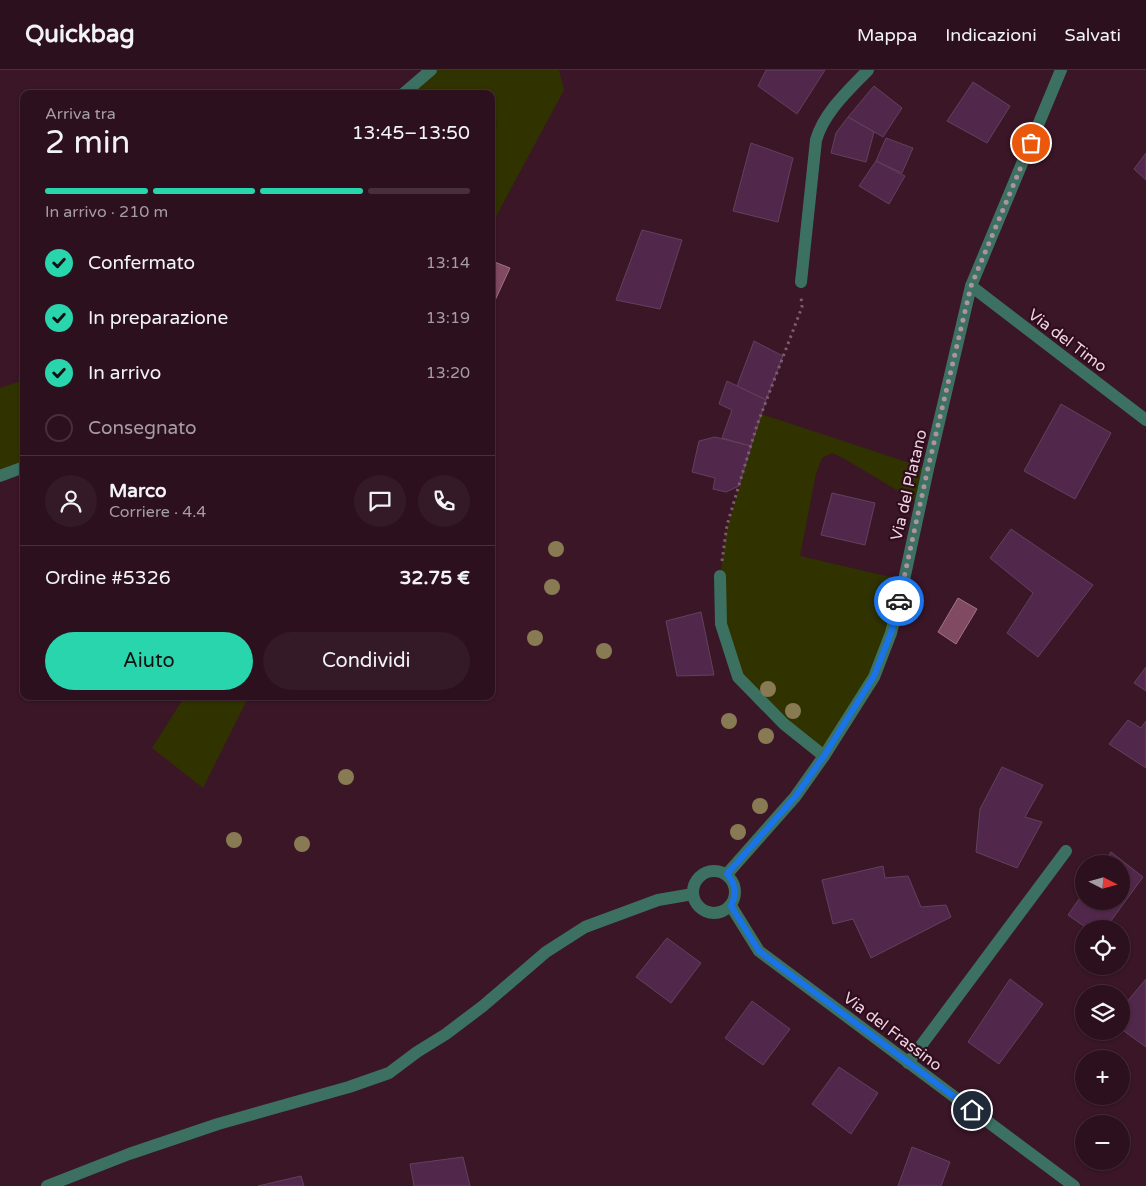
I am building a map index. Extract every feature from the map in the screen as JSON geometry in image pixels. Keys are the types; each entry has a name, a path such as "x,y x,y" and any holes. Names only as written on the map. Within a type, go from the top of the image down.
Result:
{"street":[{"path":"408,90 431,70"},
{"path":"801,282 816,140 819,131 836,105 868,70"},
{"name":"Via del Platano","path":"727,874 795,797 824,756 874,676 891,633 971,286 1061,70"},
{"name":"Via del Timo","path":"971,286 1146,420"},
{"path":"0,476 20,468"},
{"path":"720,576 721,624 738,677 784,724 824,756"},
{"path":"908,1063 1066,851"},
{"path":"713,870 727,874 735,885 736,892 731,906 719,913 704,911 695,901 693,887 695,880 700,875 713,870"},
{"path":"47,1186 129,1154 218,1124 349,1087 389,1073 483,1006 546,952 585,927 658,900 693,894"},
{"name":"Via del Frassino","path":"731,906 759,951 1074,1186"}],"path":[{"path":"720,576 727,525 757,425 802,307 801,282"}],"shaded area":[{"path":"432,70 559,70 564,90 495,219 495,130 497,126 495,127 495,90 408,90"},
{"path":"495,262 510,268 495,300"},
{"path":"20,381 20,468 0,476 0,388"},
{"path":"761,414 928,469 920,504 832,453 822,458 816,474 800,556 904,580 891,633 824,756 738,677 721,624 720,576 727,529"},
{"path":"958,598 977,609 956,644 938,632"},
{"path":"182,700 247,700 203,788 152,748"}],"building":[{"path":"766,70 825,70 797,114 758,86"},
{"path":"973,82 1010,106 987,143 947,121"},
{"path":"874,86 902,108 883,137 848,117"},
{"path":"848,117 874,132 866,162 831,153 836,133"},
{"path":"886,138 913,148 902,173 876,161"},
{"path":"751,143 793,158 778,222 733,211"},
{"path":"1146,153 1146,180 1134,169"},
{"path":"876,161 905,176 889,204 859,186"},
{"path":"642,230 682,240 660,309 616,300"},
{"path":"754,341 783,356 766,400 737,386"},
{"path":"727,381 766,400 751,446 722,438 732,410 719,404"},
{"path":"1061,404 1111,433 1075,499 1024,471"},
{"path":"715,437 751,446 739,486 726,492 713,489 715,478 692,472 699,441"},
{"path":"832,493 875,503 865,545 821,535"},
{"path":"1011,529 1093,585 1038,657 1007,633 1033,593 990,558"},
{"path":"701,612 714,675 677,676 666,621"},
{"path":"1146,667 1146,691 1134,683"},
{"path":"1128,720 1141,728 1146,721 1146,768 1109,744"},
{"path":"1002,767 1043,785 1025,817 1042,822 1017,868 976,852 980,809"},
{"path":"883,866 885,878 908,876 921,907 946,905 951,917 871,958 853,919 833,924 822,880"},
{"path":"1130,867 1143,877 1130,895"},
{"path":"1075,905 1075,910 1119,910 1112,920 1075,920 1068,915"},
{"path":"667,938 701,963 671,1003 636,977"},
{"path":"1010,979 1043,1004 999,1064 968,1042"},
{"path":"1146,979 1146,1047 1130,1035 1130,998"},
{"path":"752,1001 790,1029 763,1065 725,1038"},
{"path":"839,1067 878,1093 851,1134 812,1104"},
{"path":"912,1147 950,1162 941,1186 898,1186"},
{"path":"463,1157 470,1186 414,1186 410,1164"},
{"path":"301,1176 304,1186 258,1186"}],"way so far":[{"path":"899,601 971,286 1031,143"}],"route":[{"path":"899,601 891,633 874,676 824,756 795,797 727,874 732,879 736,892 731,906 759,951 972,1110"}]}
